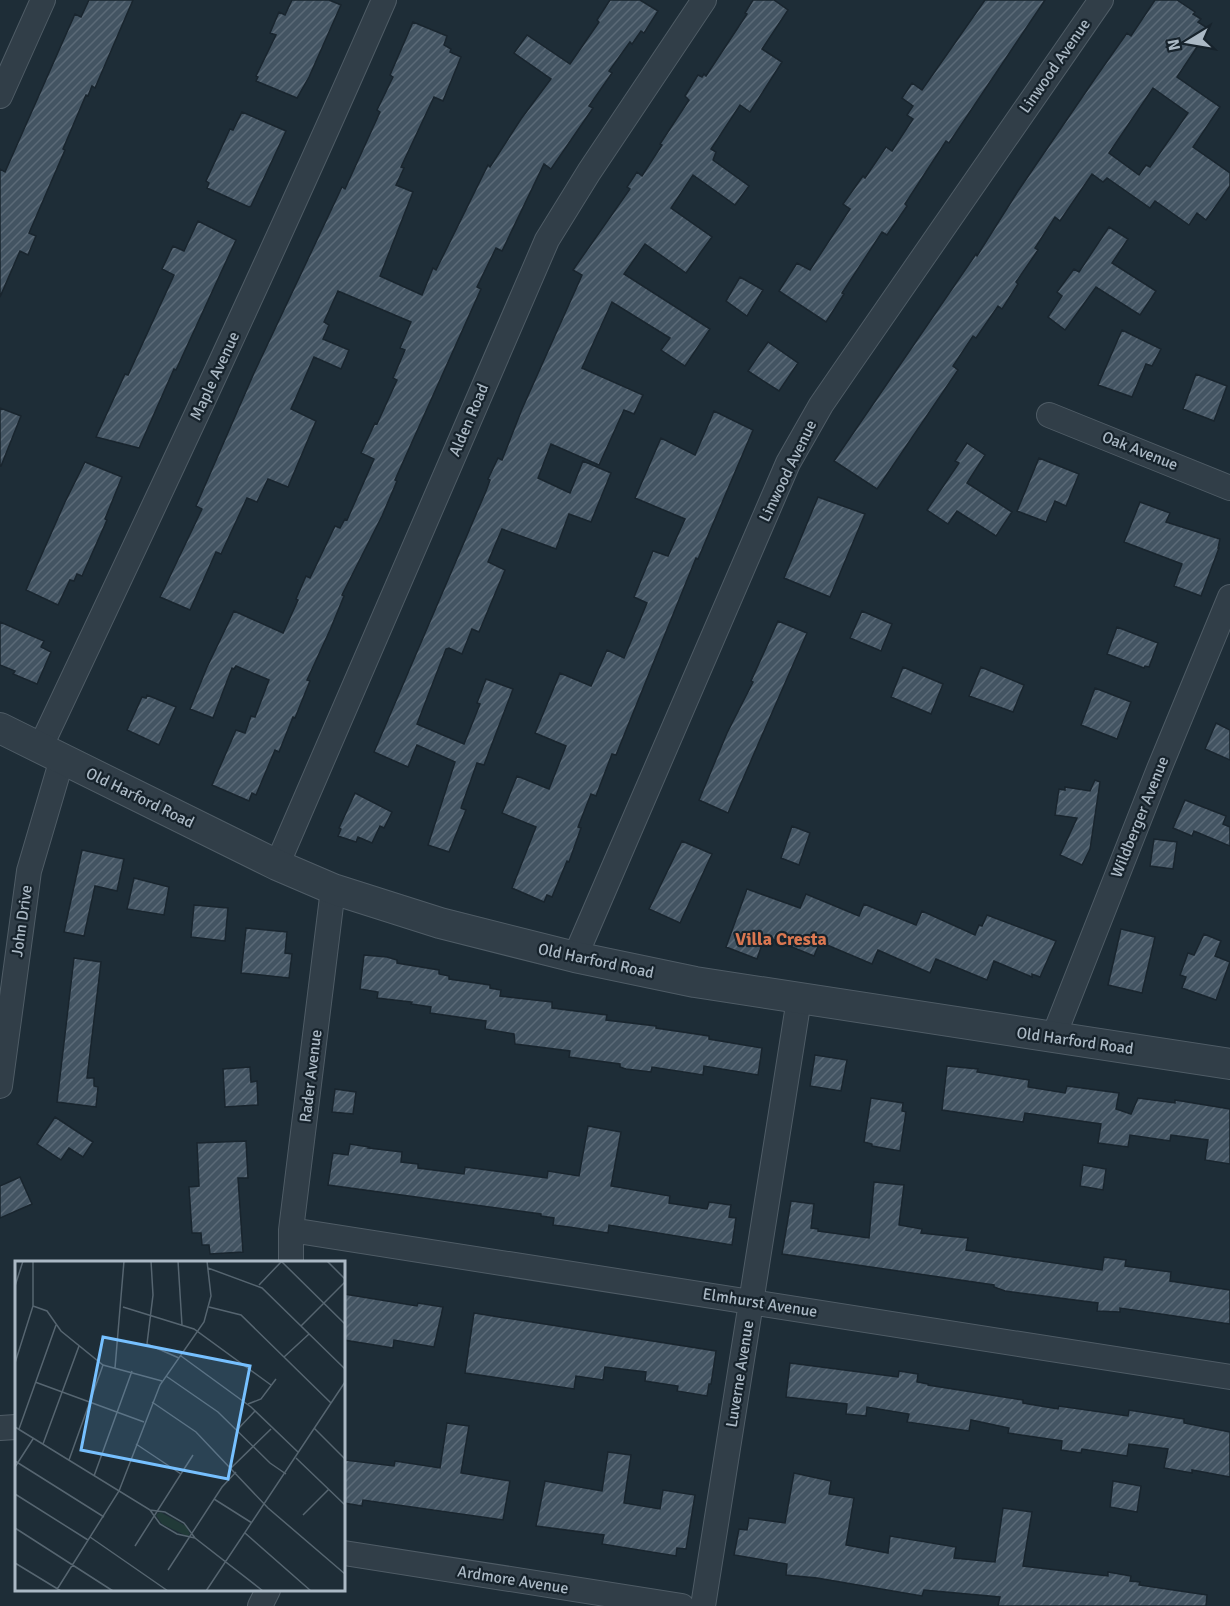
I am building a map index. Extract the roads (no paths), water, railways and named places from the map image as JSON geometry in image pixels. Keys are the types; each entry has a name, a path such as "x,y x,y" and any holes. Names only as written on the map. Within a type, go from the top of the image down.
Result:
{"street":[{"path":"0,96 43,0"},
{"name":"Maple Avenue","path":"51,754 384,0"},
{"name":"Linwood Avenue","path":"575,957 788,463 802,436 845,370 1101,0"},
{"name":"Alden Road","path":"278,865 547,240 696,3"},
{"name":"Oak Avenue","path":"1049,415 1230,488"},
{"name":"Wildberger Avenue","path":"1053,1038 1230,597"},
{"name":"Old Harford Road","path":"0,728 278,865 333,889 440,923 575,957 694,982 1230,1064"},
{"name":"John Drive","path":"0,1086 28,871 51,754"},
{"name":"Rader Avenue","path":"291,1261 291,1230 333,889"},
{"name":"Luverne Avenue","path":"703,1606 799,999"},
{"name":"Elmhurst Avenue","path":"291,1230 1230,1377"},
{"path":"0,1428 15,1427"},
{"name":"Ardmore Avenue","path":"345,1553 682,1606"},
{"path":"260,1606 268,1591"}],"district":[{"name":"Villa Cresta","path":"781,939"}]}
